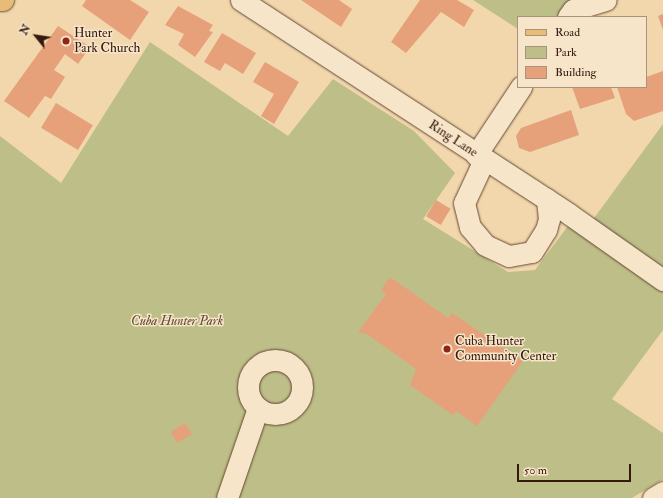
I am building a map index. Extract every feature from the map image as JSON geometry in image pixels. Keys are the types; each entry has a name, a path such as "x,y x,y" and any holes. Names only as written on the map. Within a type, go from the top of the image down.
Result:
{"street":[{"path":"569,16 573,10 605,0"},
{"name":"Ring Lane","path":"249,2 480,157 547,199 663,280"},
{"path":"520,88 480,157 464,203 470,227 485,245 509,256 532,252 546,230 549,219 547,199"},
{"path":"227,498 258,408"},
{"path":"653,498 663,492"}],"green space":[{"path":"473,0 591,0 577,16 517,16 517,28"},
{"name":"Cuba Hunter Park","path":"150,42 288,136 333,79 414,131 455,173 423,219 508,272 535,270 571,222 663,280 663,330 612,399 663,433 663,479 632,498 0,498 0,136 61,183"},
{"path":"663,124 663,277 589,225"}],"building":[{"path":"86,0 130,0 149,12 130,40 82,6"},
{"path":"301,0 339,0 352,9 341,27"},
{"path":"420,0 457,0 474,10 464,27 441,12 406,53 391,42"},
{"path":"178,6 213,25 209,31 213,32 195,57 178,45 184,34 165,25"},
{"path":"663,14 663,30 658,16"},
{"path":"58,26 90,47 78,64 65,54 54,70 65,77 51,99 45,96 29,118 4,101"},
{"path":"222,33 256,53 243,74 225,63 220,71 204,62"},
{"path":"265,62 299,82 274,124 261,116 274,94 253,82"},
{"path":"663,71 663,111 634,121 626,114 617,88 647,88 647,77"},
{"path":"572,88 611,88 615,98 580,109"},
{"path":"56,103 93,125 78,150 41,128"},
{"path":"571,110 579,135 530,152 519,148 516,136 521,128"},
{"path":"436,200 451,209 441,225 426,216"},
{"name":"Cuba Hunter Community Center","path":"390,277 448,318 452,313 523,361 477,426 456,411 453,415 410,385 416,369 367,334 358,332 386,294 381,290"},
{"path":"185,423 192,434 177,443 171,432"}],"place":[{"name":"Hunter Park Church","path":"66,41"},
{"name":"Cuba Hunter Community Center","path":"447,349"}]}
